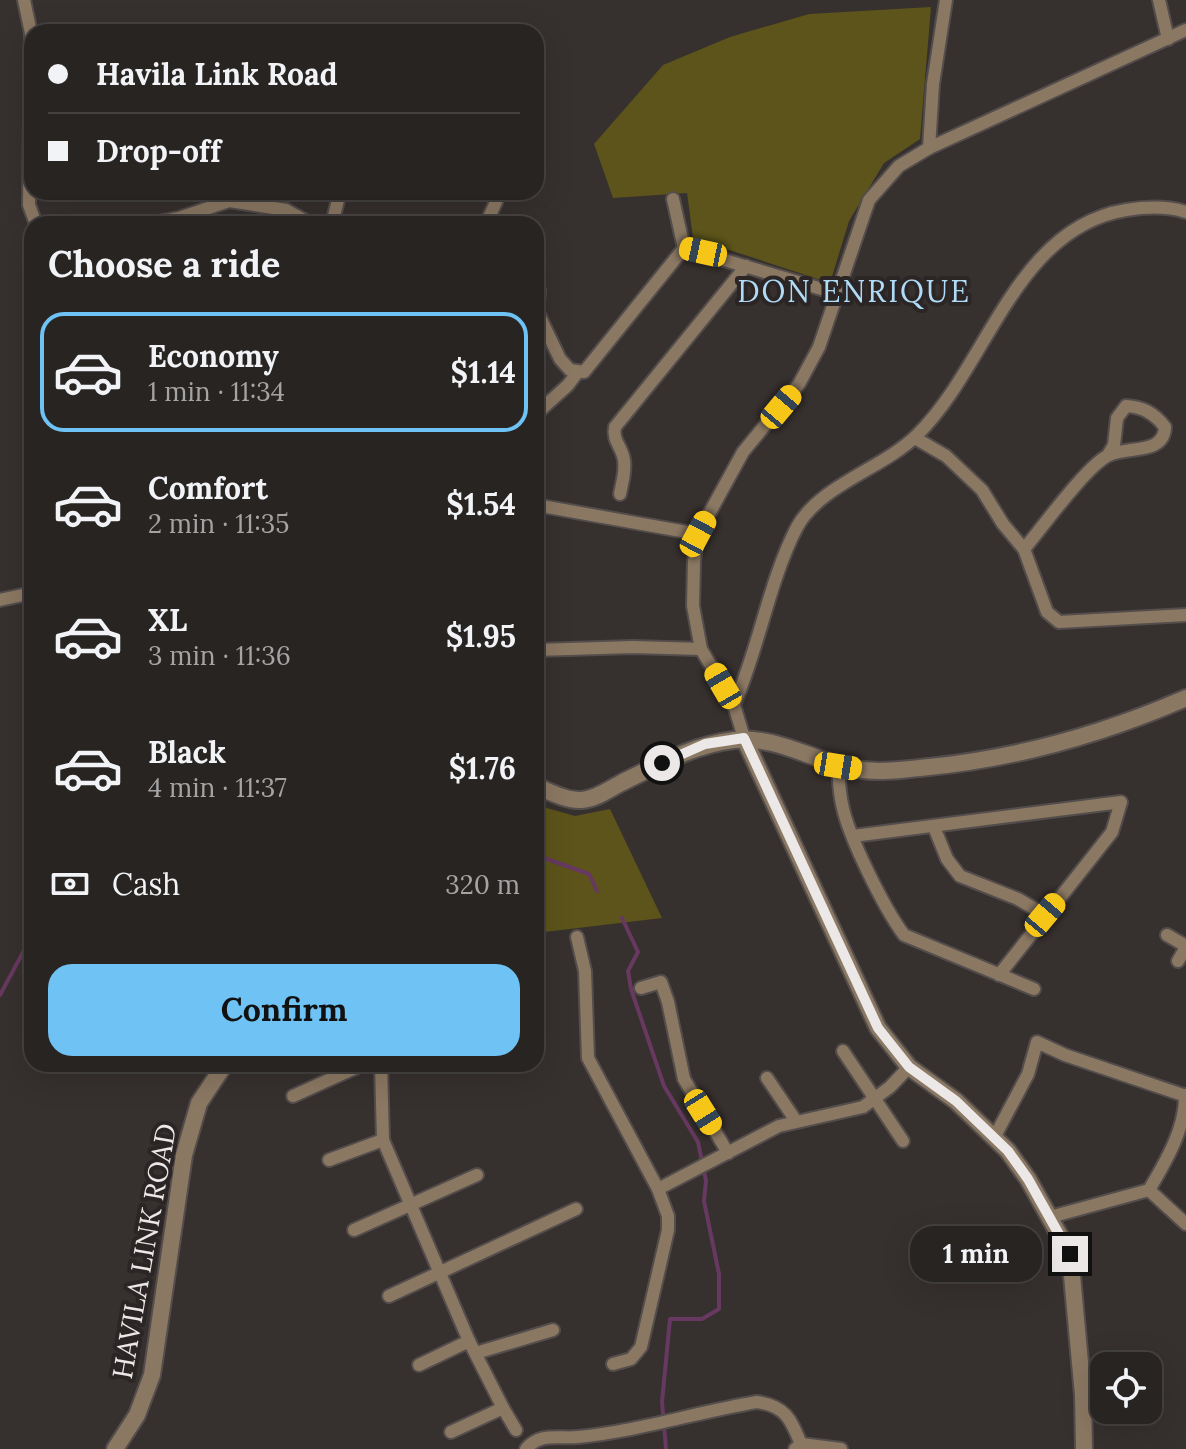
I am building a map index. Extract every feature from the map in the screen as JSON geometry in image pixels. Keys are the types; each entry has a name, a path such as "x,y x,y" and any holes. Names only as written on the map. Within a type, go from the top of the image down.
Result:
{"street":[{"path":"24,0 29,24"},
{"path":"929,148 933,84 946,0"},
{"path":"1159,0 1168,39"},
{"path":"1084,1449 1083,1395 1070,1254 1028,1179 1008,1151 956,1101 909,1067 878,1028 867,1008 744,738 734,705 701,649 693,606 694,561 698,534 743,452 799,384 819,347 869,200 899,166 929,148 1186,30"},
{"path":"673,199 684,248"},
{"path":"185,216 229,201 286,210 297,216"},
{"path":"734,705 750,669 784,561 797,528 810,509 915,438 932,419 1008,303 1043,255 1061,237 1108,213 1146,207 1186,212"},
{"path":"684,248 835,293"},
{"path":"544,326 560,359 570,370 584,372 684,248"},
{"path":"620,494 625,466 624,456 613,436 615,427 746,266"},
{"path":"544,407 577,373"},
{"path":"1024,549 1088,473 1108,455 1114,445 1117,418 1126,406 1140,407 1165,427 1165,437 1157,445 1108,455"},
{"path":"915,438 946,456 982,490 1003,524 1024,549 1047,612 1059,622 1186,615"},
{"path":"544,506 698,534"},
{"path":"0,600 24,595"},
{"path":"544,650 701,649"},
{"path":"544,789 584,800 680,753 705,744 744,738 783,747 838,766 866,770 897,770 992,759 1080,738 1186,698"},
{"path":"838,766 842,803 853,836 893,920 904,935 1034,989"},
{"path":"853,836 1121,802 1112,832 999,975"},
{"path":"934,827 947,859 960,876 1018,899 1045,915"},
{"path":"1167,935 1186,946 1178,961"},
{"path":"577,937 585,971 588,1058 658,1189 668,1216 668,1230 641,1347 631,1359 613,1364"},
{"path":"641,988 661,982 684,1079 728,1153"},
{"path":"994,1138 1028,1074 1037,1042 1065,1055 1185,1095 1177,1135 1167,1161 1149,1190 1050,1217"},
{"path":"843,1051 903,1141"},
{"path":"658,1189 779,1126 863,1107 909,1067"},
{"name":"HAVILA LINK ROAD","path":"115,1449 137,1415 152,1375 184,1155 199,1103 220,1072"},
{"path":"293,1096 346,1072"},
{"path":"381,1072 383,1140 469,1341 516,1430"},
{"path":"767,1078 796,1121"},
{"path":"329,1160 383,1140"},
{"path":"354,1230 477,1175"},
{"path":"1149,1190 1186,1224"},
{"path":"389,1296 576,1209"},
{"path":"476,1353 553,1330"},
{"path":"419,1365 469,1341"},
{"path":"526,1449 531,1442 547,1437 564,1439 604,1435 757,1402 771,1404 785,1413 798,1447 841,1449"},
{"path":"451,1432 503,1408"},
{"path":"604,1435 607,1449"}],"shaded area":[{"path":"931,7 920,139 884,163 849,221 830,283 693,238 687,193 613,198 594,144 663,65 730,37 809,14"},
{"path":"544,807 575,816 610,809 662,918 544,932"}],"waterway":[{"path":"544,858 589,874 597,891"},
{"path":"622,918 638,952 628,971 631,989 664,1086 698,1142 706,1181 704,1201 719,1274 719,1309 702,1319 670,1319 662,1402 666,1449"},
{"path":"0,995 24,950"}],"district":[{"name":"DON ENRIQUE","path":"854,291"}],"route":[{"path":"662,763 705,744 744,738 878,1028 909,1067 956,1101 1008,1151 1028,1179 1070,1254"}]}
